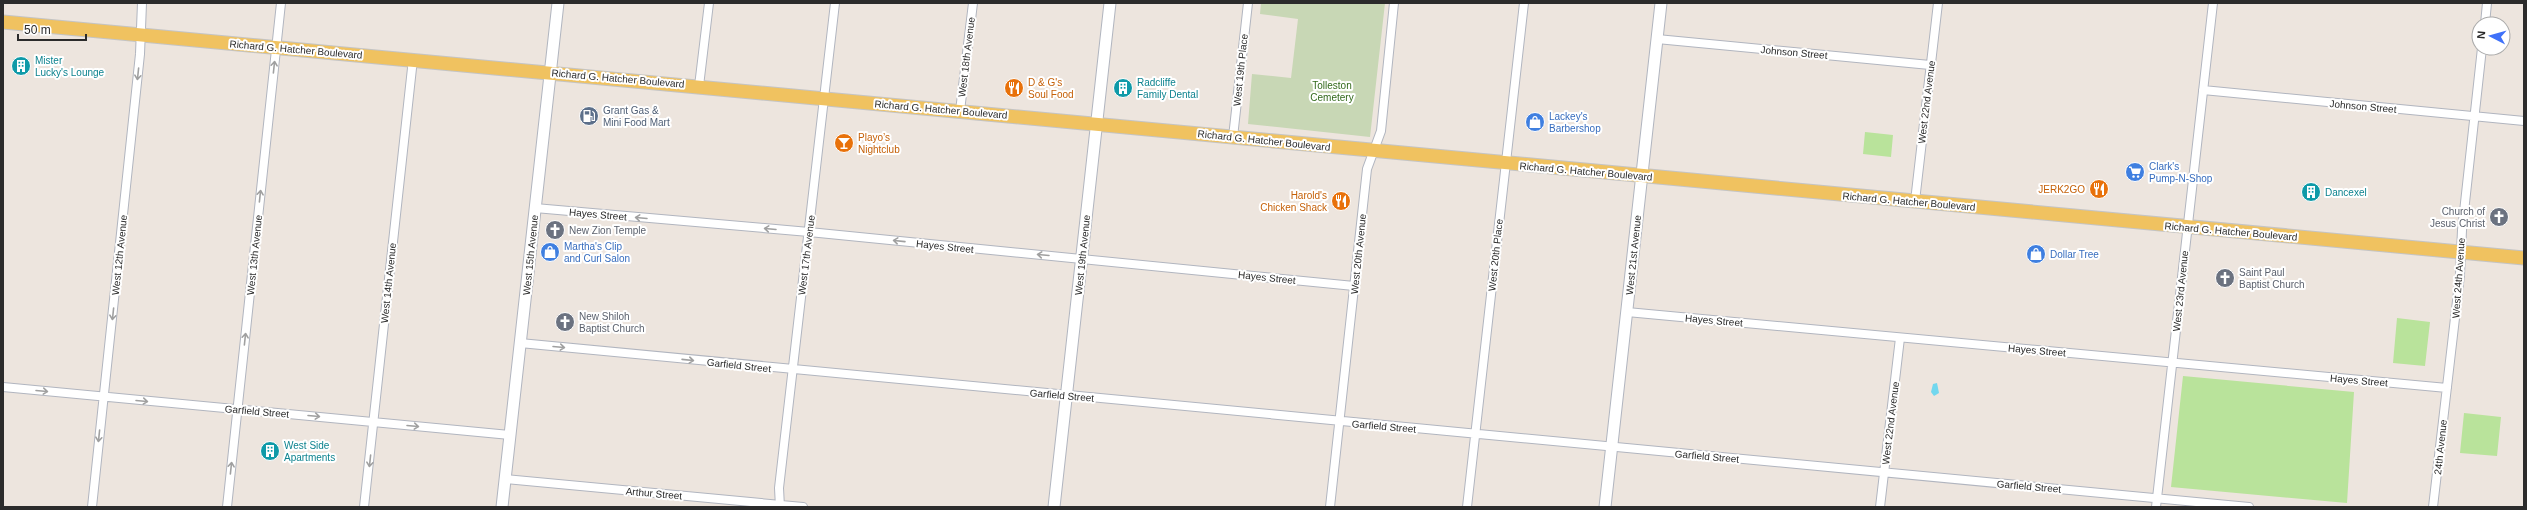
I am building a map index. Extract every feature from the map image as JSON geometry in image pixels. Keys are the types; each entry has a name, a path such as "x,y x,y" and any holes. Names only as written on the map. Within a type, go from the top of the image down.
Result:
{"main road":[{"name":"Richard G. Hatcher Boulevard","path":"3,22 960,110 1915,202 2524,258"}],"street":[{"name":"West 12th Avenue","path":"92,507 142,3"},
{"name":"West 13th Avenue","path":"227,507 281,3"},
{"name":"West 15th Avenue","path":"502,507 558,3"},
{"path":"699,86 709,3"},
{"name":"West 17th Avenue","path":"780,506 779,488 835,3"},
{"name":"West 18th Avenue","path":"960,110 973,3"},
{"name":"West 19th Avenue","path":"1054,507 1110,3"},
{"name":"West 19th Place","path":"1233,137 1248,3"},
{"name":"West 20th Avenue","path":"1330,507 1367,169 1381,131 1394,3"},
{"name":"West 20th Place","path":"1468,507 1505,163 1524,3"},
{"name":"West 21st Avenue","path":"1605,507 1661,3"},
{"name":"West 22nd Avenue","path":"1915,202 1938,3"},
{"name":"West 23rd Avenue","path":"2156,507 2213,3"},
{"path":"2486,16 2487,3"},
{"name":"Johnson Street","path":"1657,39 1930,65"},
{"name":"West 24th Avenue","path":"2447,388 2481,56"},
{"name":"West 14th Avenue","path":"364,507 413,59"},
{"name":"Johnson Street","path":"2203,90 2524,121"},
{"name":"Hayes Street","path":"535,208 809,232 1354,286"},
{"name":"Hayes Street","path":"1626,312 2447,388"},
{"name":"West 22nd Avenue","path":"1880,507 1900,338"},
{"name":"Garfield Street","path":"520,343 1612,448 2249,507"},
{"name":"Garfield Street","path":"3,388 510,435"},
{"name":"24th Avenue","path":"2433,507 2447,388"},
{"name":"Arthur Street","path":"505,479 803,507"}],"green space":[{"name":"Tolleston Cemetery","path":"1261,3 1385,3 1370,137 1248,124 1252,74 1291,78 1298,19 1260,14"},
{"path":"1865,132 1893,135 1891,157 1863,154"},
{"path":"2397,318 2430,322 2425,366 2393,363"},
{"path":"2183,376 2354,392 2347,503 2171,487"},
{"path":"2464,413 2501,417 2497,456 2460,453"}],"water":[{"path":"1937,383 1939,393 1934,396 1931,392 1933,384"}],"place":[{"name":"Mister Lucky's Lounge","path":"21,66"},
{"name":"D & G's Soul Food","path":"1014,88"},
{"name":"Radcliffe Family Dental","path":"1123,88"},
{"name":"Grant Gas & Mini Food Mart","path":"589,116"},
{"name":"Lackey's Barbershop","path":"1535,122"},
{"name":"Playo’s Nightclub","path":"844,143"},
{"name":"Clark's Pump-N-Shop","path":"2135,172"},
{"name":"JERK2GO","path":"2099,189"},
{"name":"Dancexel","path":"2311,192"},
{"name":"Harold's Chicken Shack","path":"1341,201"},
{"name":"Church of Jesus Christ","path":"2499,217"},
{"name":"New Zion Temple","path":"555,230"},
{"name":"Martha's Clip and Curl Salon","path":"550,252"},
{"name":"Dollar Tree","path":"2036,254"},
{"name":"Saint Paul Baptist Church","path":"2225,278"},
{"name":"New Shiloh Baptist Church","path":"565,322"},
{"name":"West Side Apartments","path":"270,451"}]}
